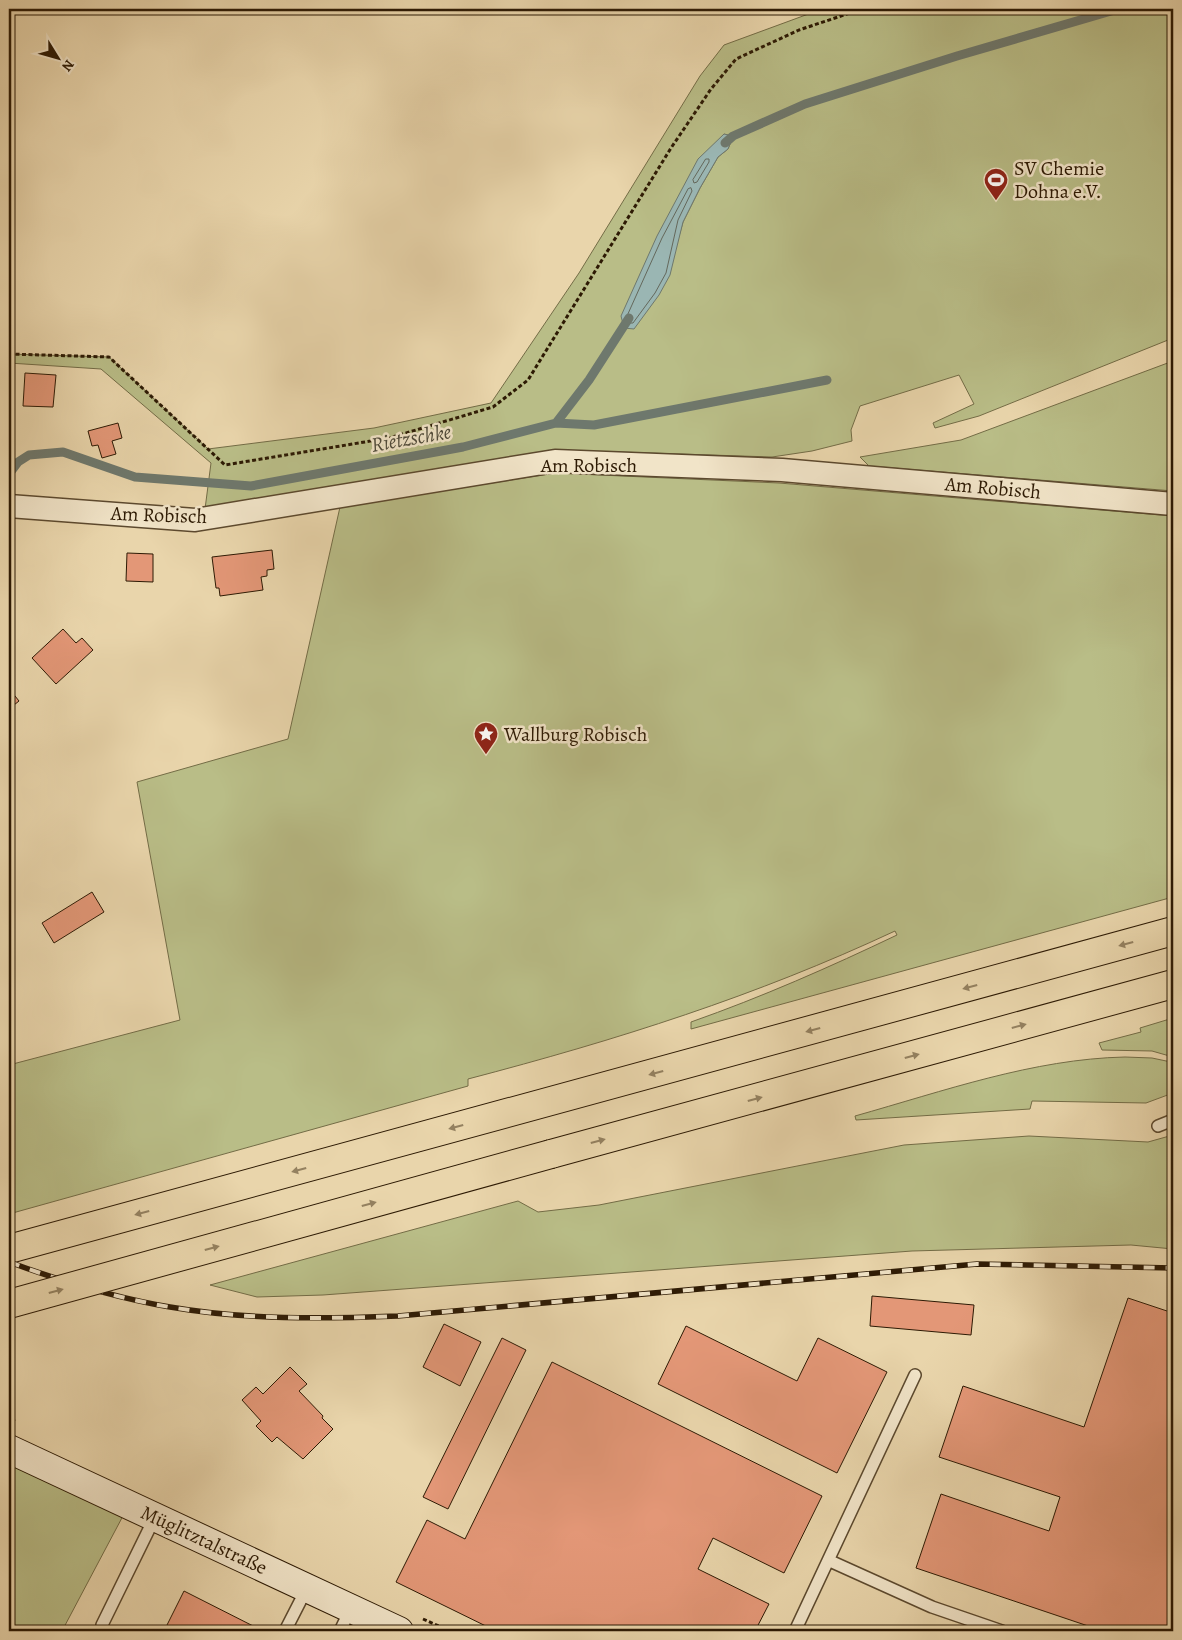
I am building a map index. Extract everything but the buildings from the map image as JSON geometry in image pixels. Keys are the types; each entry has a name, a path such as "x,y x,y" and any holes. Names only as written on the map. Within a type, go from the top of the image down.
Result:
{"highway":[{"path":"9,1249 1173,931"},
{"path":"9,1304 1173,984"}],"main road":[{"name":"Müglitztalstraße","path":"9,1449 308,1588 346,1620 399,1631"}],"street":[{"name":"Am Robisch","path":"15,506 195,520 555,462 782,470 1173,504"}],"lane":[{"path":"1158,1126 1173,1120"},
{"path":"795,1631 830,1561 915,1374"},
{"path":"102,1625 155,1517"},
{"path":"830,1561 932,1607 1002,1631"},
{"path":"285,1631 308,1588"}],"path":[{"path":"9,354 109,358 225,465 389,438 494,407 528,380 671,148 711,89 736,59 799,30 862,9"}],"green space":[{"path":"822,9 1173,9 1173,338 979,416 935,428 933,423 974,404 959,375 860,406 851,430 852,441 812,451 772,457 557,450 205,509 211,463 101,369 9,363 9,354 109,357 208,449 374,428 491,403 579,273 700,76 724,45","holes":["724,134 733,137 728,149 718,157 700,188 683,222 676,247 624,328"]},
{"path":"1173,361 1173,491 869,466 860,457 961,440"},
{"path":"555,473 779,483 1173,516 1173,897 691,1029 691,1022 821,970 897,935 895,931 791,976 738,996 578,1049 468,1079 468,1086 9,1214 9,1065 180,1020 137,782 288,739 340,507"},
{"path":"1173,1018 1173,1057 1152,1051 1102,1050 1099,1043 1141,1032 1140,1028"},
{"path":"1152,1058 1171,1062 1173,1058 1173,1093 1146,1103 1032,1101 1030,1109 856,1120 855,1116 955,1087 1023,1070 1091,1059"},
{"path":"1173,1135 1173,1249 1131,1245 912,1251 323,1295 257,1297 210,1285 518,1201 538,1212 599,1205 904,1145 1029,1136 1148,1142"},
{"path":"9,1461 124,1514 62,1631 9,1631"}],"water":[{"path":"724,134 733,136 728,149 718,157 683,222 670,275 659,295 634,329 624,328 621,316 657,236 698,159"}],"waterway":[{"path":"725,143 733,136 805,104 957,56 1118,9"},
{"path":"556,423 589,380 629,318"},
{"name":"Rietzschke","path":"9,474 18,462 29,455 63,452 135,477 251,486 463,447 556,423 594,425 827,380"}],"railway":[{"path":"9,1262 88,1288 170,1307 227,1314 312,1318 398,1316 977,1264 1173,1268"}],"place":[{"name":"SV Chemie Dohna e.V.","path":"996,201"},
{"name":"Wallburg Robisch","path":"486,755"}]}
